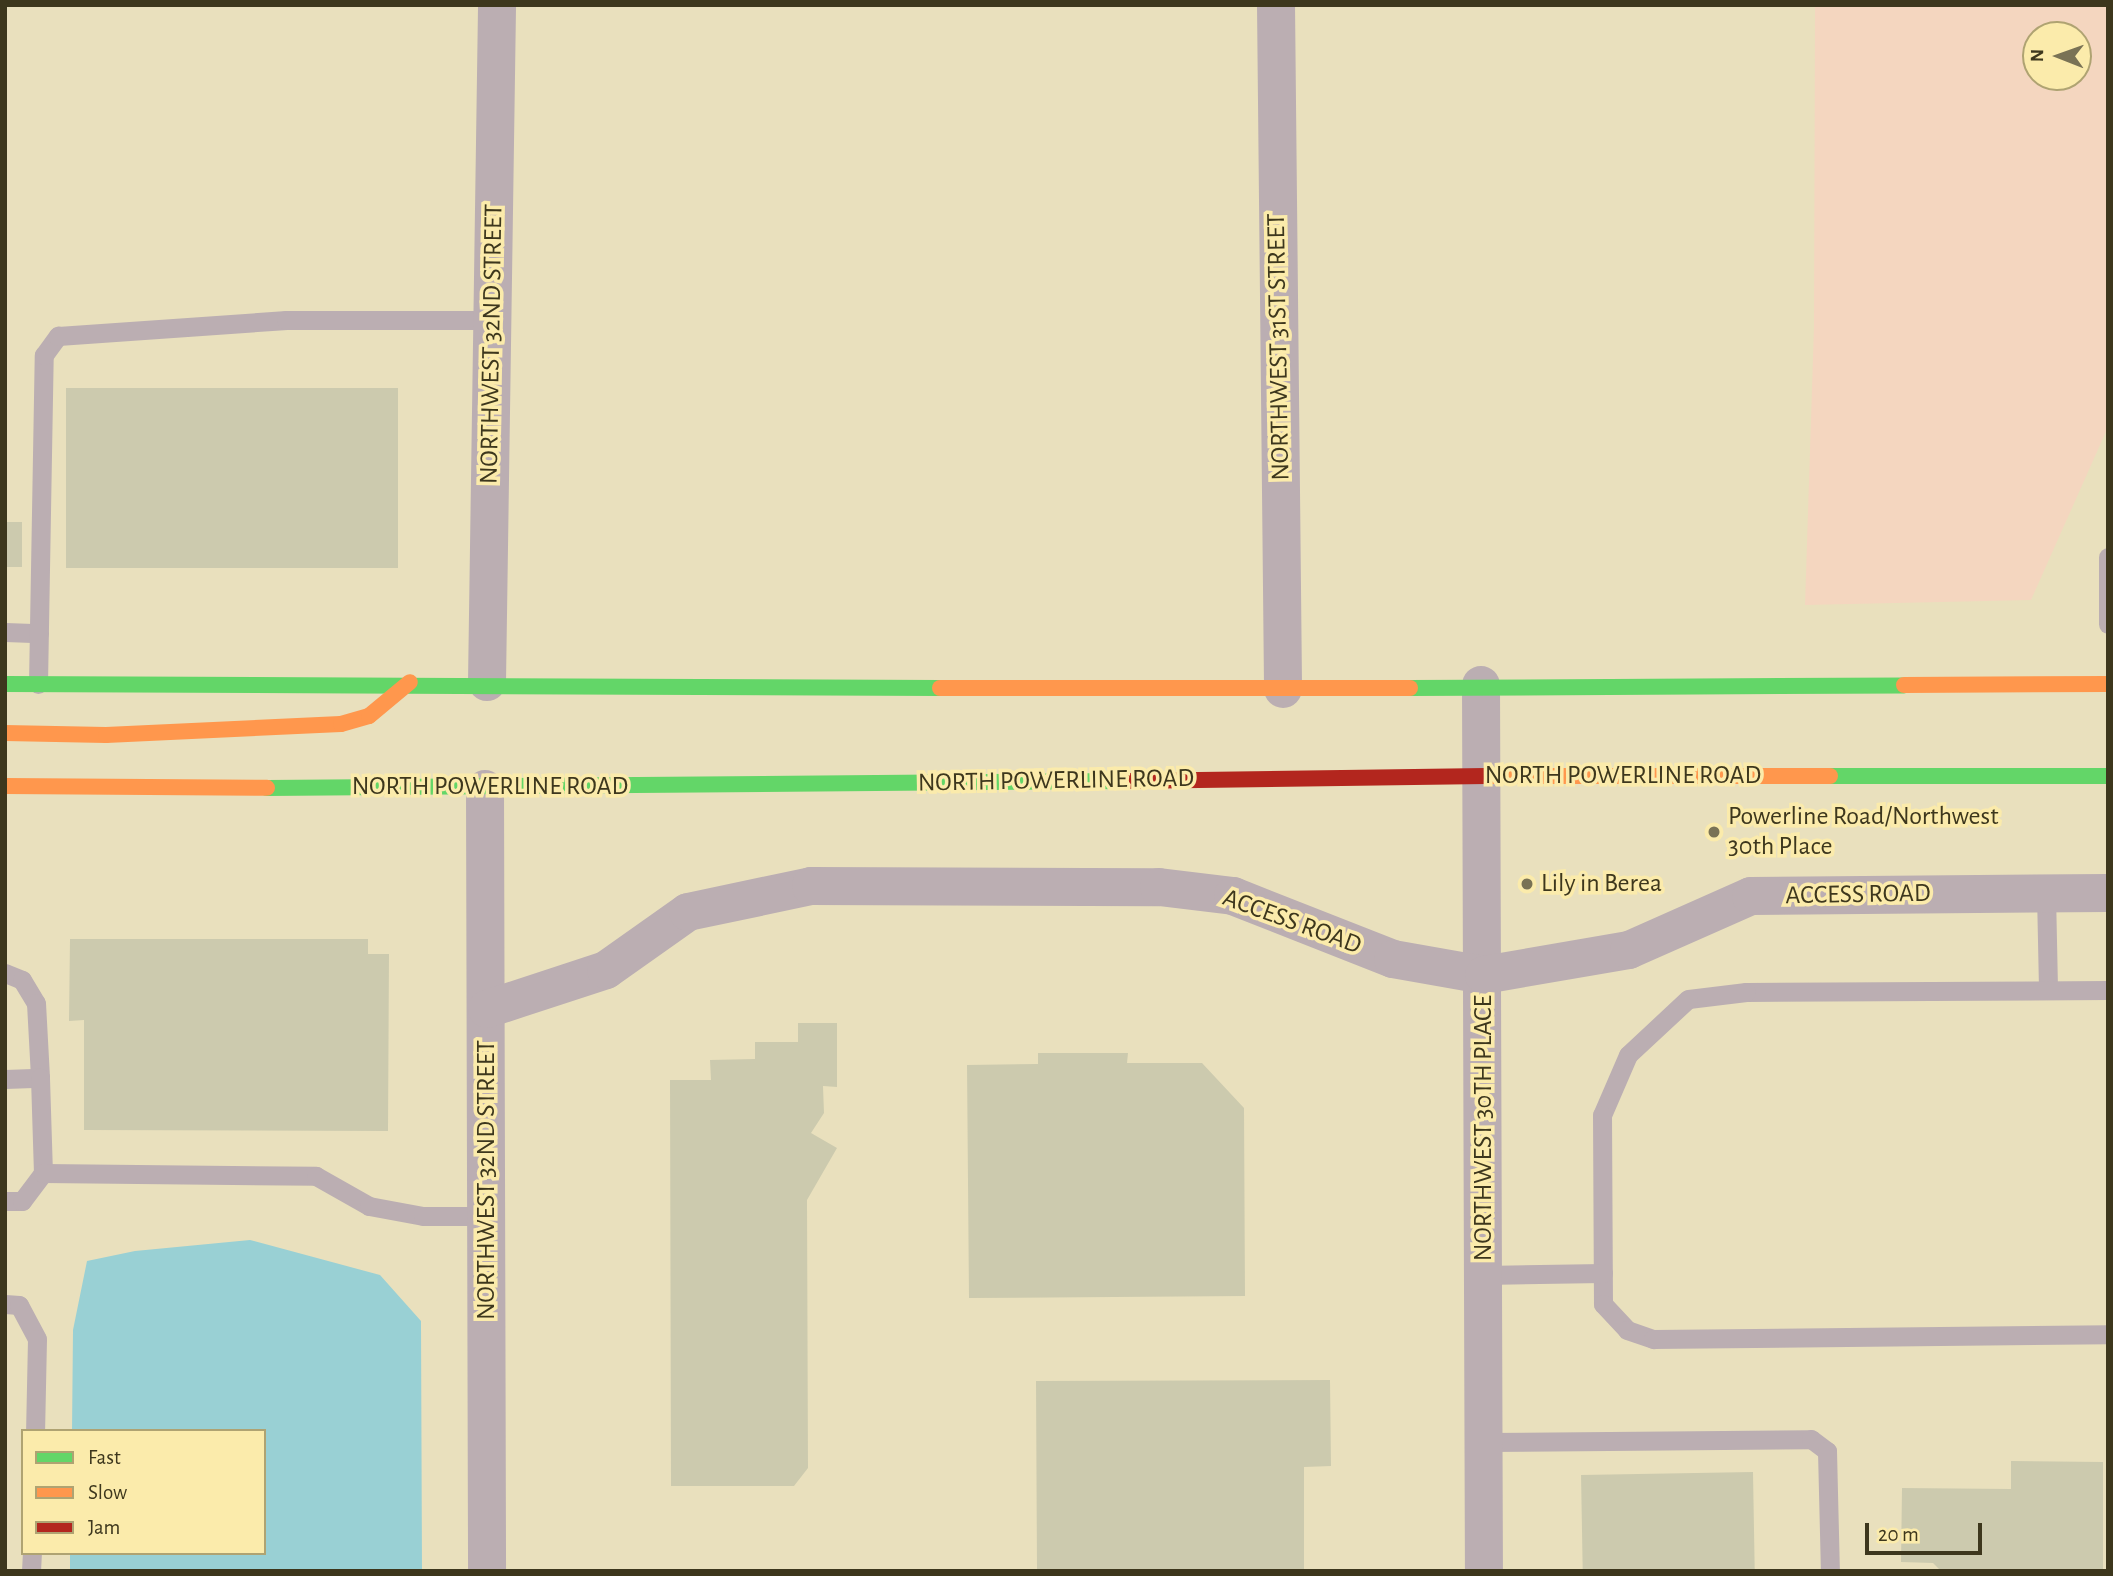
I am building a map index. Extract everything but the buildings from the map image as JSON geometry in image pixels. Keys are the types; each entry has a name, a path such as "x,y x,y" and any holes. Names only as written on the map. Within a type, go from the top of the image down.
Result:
{"main road":[{"path":"5,733 119,734 341,724 369,716 410,682"},
{"path":"5,684 486,682 1283,689 1481,685 2108,684"},
{"name":"NORTH POWERLINE ROAD","path":"5,786 485,789 1485,776 2108,776"}],"street":[{"name":"NORTHWEST 32ND STREET","path":"486,682 497,5"},
{"name":"NORTHWEST 31ST STREET","path":"1276,5 1283,689"},
{"name":"NORTHWEST 30TH PLACE","path":"1481,685 1485,776 1484,1571"},
{"name":"NORTHWEST 32ND STREET","path":"485,789 488,1571"},
{"name":"ACCESS ROAD","path":"487,1009 607,970 688,912 811,886 1159,887 1233,895 1393,959 1484,975 1629,950 1751,896 2108,893"}],"lane":[{"path":"38,684 44,355 58,336 286,320 492,320"},
{"path":"2108,557 2108,624"},
{"path":"5,632 39,633"},
{"path":"2046,893 2048,990"},
{"path":"5,973 22,979 36,1003 43,1173 22,1201 5,1201"},
{"path":"2108,990 1746,992 1688,999 1628,1055 1602,1115 1603,1304 1626,1330 1653,1339 2108,1334"},
{"path":"5,1079 40,1079"},
{"path":"43,1173 316,1175 369,1206 424,1216 488,1216"},
{"path":"1484,1275 1603,1273"},
{"path":"5,1304 19,1305 37,1339 35,1429"},
{"path":"1484,1442 1811,1439 1827,1451 1830,1571"}],"shaded area":[{"path":"1815,5 2108,5 2108,427 2031,600 1805,605 1814,327"}],"water":[{"path":"250,1240 380,1275 421,1321 422,1571 70,1571 70,1555 266,1555 266,1429 72,1429 73,1330 87,1261 135,1251"}],"traffic: fast":[{"path":"5,684 940,688"},
{"path":"1410,688 1904,685"},
{"path":"1830,776 2108,776"},
{"path":"267,788 1126,781"}],"traffic: slow":[{"path":"5,733 106,735 341,724 369,716 410,682"},
{"path":"1904,685 2108,684"},
{"path":"940,688 1410,688"},
{"path":"1486,776 1830,776"},
{"path":"5,786 267,788"}],"traffic: jam":[{"path":"1126,781 1486,776"}],"place":[{"name":"Powerline Road/Northwest 30th Place","path":"1714,832"},
{"name":"Lily in Berea","path":"1527,884"}]}
